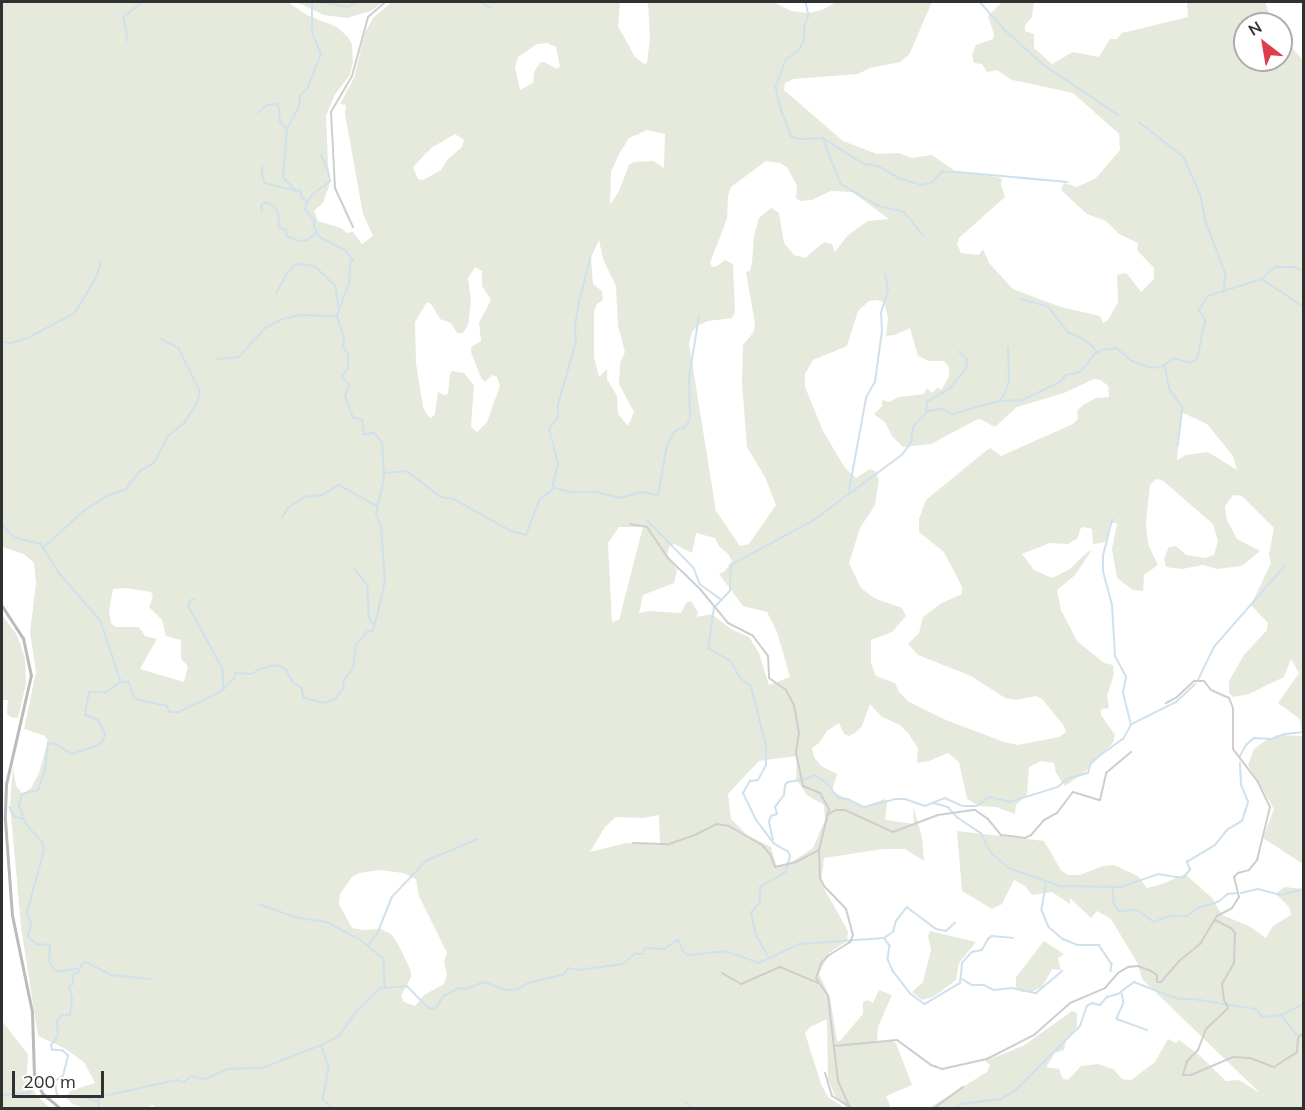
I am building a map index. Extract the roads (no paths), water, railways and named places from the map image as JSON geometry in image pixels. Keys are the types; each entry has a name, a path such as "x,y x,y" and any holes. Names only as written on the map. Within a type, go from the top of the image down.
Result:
{"main road":[{"path":"2,606 24,638 30,666 30,684 10,758 5,797 14,927 32,1012 34,1077 42,1093 60,1108"}],"street":[{"path":"353,227 335,188 331,112 352,76 368,17 385,2"},
{"path":"630,524 647,527 668,558 700,589 728,623 751,635 766,652 769,678 786,690 794,705 799,733 796,753 803,786 820,793 829,814 819,850 822,882 846,909 853,937 850,942 821,963 816,974 818,984"},
{"path":"834,1046 893,1039 931,1065 942,1069 987,1059 1037,1032 1070,1003 1105,988 1118,973 1128,967 1138,966 1155,973 1156,981 1161,982 1179,961 1203,941 1215,920 1232,908 1239,897 1234,875 1251,869 1259,855 1270,817 1269,802 1258,782 1234,753 1233,708 1229,698 1211,690 1204,681 1194,681 1177,697 1166,703"},
{"path":"829,814 845,810 893,832 938,815 975,810 988,819 1001,835 1025,838 1031,835 1044,820 1057,813 1070,794 1076,792 1100,800 1106,773 1131,752"},
{"path":"633,843 669,843 695,836 717,824 729,826 763,846 770,854 775,867 796,862 819,850"},
{"path":"1215,920 1231,928 1235,933 1234,963 1222,984 1223,997 1228,1008 1206,1029 1198,1050 1187,1061 1183,1075 1191,1075 1233,1057 1250,1058 1274,1067 1297,1052 1298,1038 1304,1032"},
{"path":"722,973 741,984 780,966 818,984 828,996 838,1081 850,1108"},
{"path":"825,1073 832,1096 850,1108"},
{"path":"934,1108 963,1087"}],"waterway":[{"path":"128,42 123,17 143,2"},
{"path":"307,202 301,197 301,191 296,191 283,178 287,129 321,54 312,33 312,2"},
{"path":"320,2 348,7 356,2"},
{"path":"480,2 492,8"},
{"path":"806,2 809,16 805,25 804,42 798,52 786,60 776,87 781,109 792,137 823,138 864,164 878,166 899,178 922,185 931,183 942,172 1068,182"},
{"path":"980,2 1005,30 1043,64 1118,115"},
{"path":"258,113 267,105 278,104 280,121 287,129"},
{"path":"1139,122 1184,157 1201,196 1206,222 1226,274 1224,292"},
{"path":"823,138 841,184 879,206 904,212 923,235"},
{"path":"79,969 60,972 54,970 49,961 50,945 37,945 28,937 31,924 27,913 44,850 42,842 27,826 19,806 22,794 38,790 45,771 48,743 56,744 72,754 97,746 103,741 105,734 99,721 85,715 89,692 106,692 121,682 129,682 135,699 167,706 170,712 179,712 220,692 234,679 235,673 252,674 260,669 277,665 286,669 293,682 302,688 304,698 325,703 335,699 343,689 344,680 353,668 356,645 367,632 373,630 376,620 385,582 381,527 376,514 384,478 382,443 374,433 364,435 362,420 353,418 345,396 349,385 342,377 348,369 348,354 343,347 344,338 337,316 349,283 350,263 353,260 346,251 320,238 314,227 315,221 305,210 307,202 314,193 330,182 321,155"},
{"path":"264,167 262,173 265,183 296,191"},
{"path":"262,213 261,206 266,202 275,207 279,215 279,227 286,230 287,236 299,241 308,240 316,233"},
{"path":"552,489 558,464 549,429 558,417 558,405 576,342 575,326 578,306 590,259"},
{"path":"2,342 11,343 28,338 75,313 96,278 101,263"},
{"path":"276,294 286,275 296,264 315,266 336,286 339,307"},
{"path":"768,957 756,935 751,913 760,902 760,887 786,872 790,856 788,852 774,844 756,820 743,793 750,781 758,780 766,765 766,746 751,687 740,678 730,661 708,649 714,608 730,591 731,565 814,520 902,455 911,442 913,427 928,411 943,409 953,414 999,401 1023,400 1060,382 1066,375 1080,372 1096,353 1103,350 1117,348 1132,361 1152,368 1163,366 1174,358 1190,363 1197,359 1205,320 1199,310 1208,296 1262,279 1275,267 1294,267 1304,271"},
{"path":"849,491 866,398 875,382 882,331 881,313 888,290 885,274"},
{"path":"1262,279 1304,307"},
{"path":"1021,299 1048,306 1068,332 1087,341 1097,351"},
{"path":"216,359 239,357 265,328 283,319 301,315 337,316"},
{"path":"385,473 407,471 441,497 454,499 511,531 526,535 540,499 555,488 571,492 596,492 621,498 642,492 658,495 667,445 675,431 684,428 690,420 689,378 699,316"},
{"path":"44,547 84,511 109,495 126,489 140,471 154,463 168,436 184,423 197,404 200,392 178,348 162,340"},
{"path":"999,401 1005,394 1009,380 1008,348"},
{"path":"926,412 927,402 950,388 966,369 967,360 959,352"},
{"path":"1165,365 1170,390 1183,407 1178,446"},
{"path":"282,518 287,509 304,497 322,495 339,485 377,506"},
{"path":"773,840 769,822 771,816 777,814 775,807 784,795 785,785 788,782 807,779 814,775 826,782 839,798 848,799 864,807 896,799 905,799 925,806 945,798 963,806 977,806 989,797 1010,802 1058,787 1067,779 1088,773 1091,762 1123,739 1131,725 1123,693 1126,677 1115,656 1112,605 1103,571 1103,556 1112,519"},
{"path":"647,520 694,568 700,584 722,600"},
{"path":"2,525 16,538 41,544 60,574 101,621 121,681"},
{"path":"1198,680 1214,647 1285,566"},
{"path":"355,569 368,586 369,617 374,625"},
{"path":"195,600 190,601 189,607 223,669 224,690"},
{"path":"1132,724 1176,702 1195,684"},
{"path":"1240,756 1246,745 1254,738 1273,739 1285,734 1304,732"},
{"path":"934,803 948,807 957,817 981,833 991,853 1009,868 1060,886 1121,887 1158,874 1183,878 1190,870 1187,862 1215,845 1227,830 1242,821 1248,802 1241,785 1240,763"},
{"path":"10,807 14,816 23,819"},
{"path":"368,945 377,934 392,897 426,861 478,839"},
{"path":"1047,881 1042,910 1049,927 1063,939 1078,945 1099,945 1112,964 1111,971"},
{"path":"1113,888 1114,903 1119,911 1137,910 1154,922 1169,916 1187,916 1198,908 1218,902 1228,894 1236,893"},
{"path":"1241,893 1258,889 1280,895 1304,889"},
{"path":"258,904 299,918 327,922 361,940 384,959 385,987"},
{"path":"99,1108 98,1100 104,1096 177,1080 184,1082 191,1076 206,1079 227,1069 262,1068 322,1045 339,1036 355,1013 381,988 407,986 429,1008 435,1009 444,996 459,988 466,989 484,982 507,990 518,989 529,983 564,974 568,968 578,970 623,964 635,954 643,954 645,948 664,949 678,940 685,953 689,955 725,951 759,963 799,944 884,938 893,932 896,921 907,907 936,929 946,931 955,923"},
{"path":"885,939 890,946 888,959 893,971 911,994 925,1004 960,983 962,963 972,952 982,950 988,939 992,936 1013,938"},
{"path":"57,1096 55,1081 63,1076 68,1056 63,1051 52,1050 51,1045 58,1036 57,1021 63,1015 70,1015 72,999 69,987 73,984 73,974 78,973 82,964 86,962 111,975 151,979"},
{"path":"962,979 972,985 984,985 994,990 1012,988 1036,993 1062,971"},
{"path":"955,1108 961,1104 1001,1099 1015,1091 1080,1026 1087,1006 1092,1003 1100,1005 1107,997 1118,994 1134,982 1179,999 1194,999 1256,1009 1263,1017 1282,1015 1304,1004"},
{"path":"1122,993 1124,1003 1117,1019 1147,1030"},
{"path":"1282,1016 1296,1034 1304,1036"},
{"path":"322,1046 329,1068 323,1099 332,1108"},
{"path":"2,1071 2,1084"},
{"path":"2,1087 2,1094"},
{"path":"2,1095 31,1092"},
{"path":"51,1096 89,1098 98,1102"},
{"path":"686,1102 692,1108"}]}
